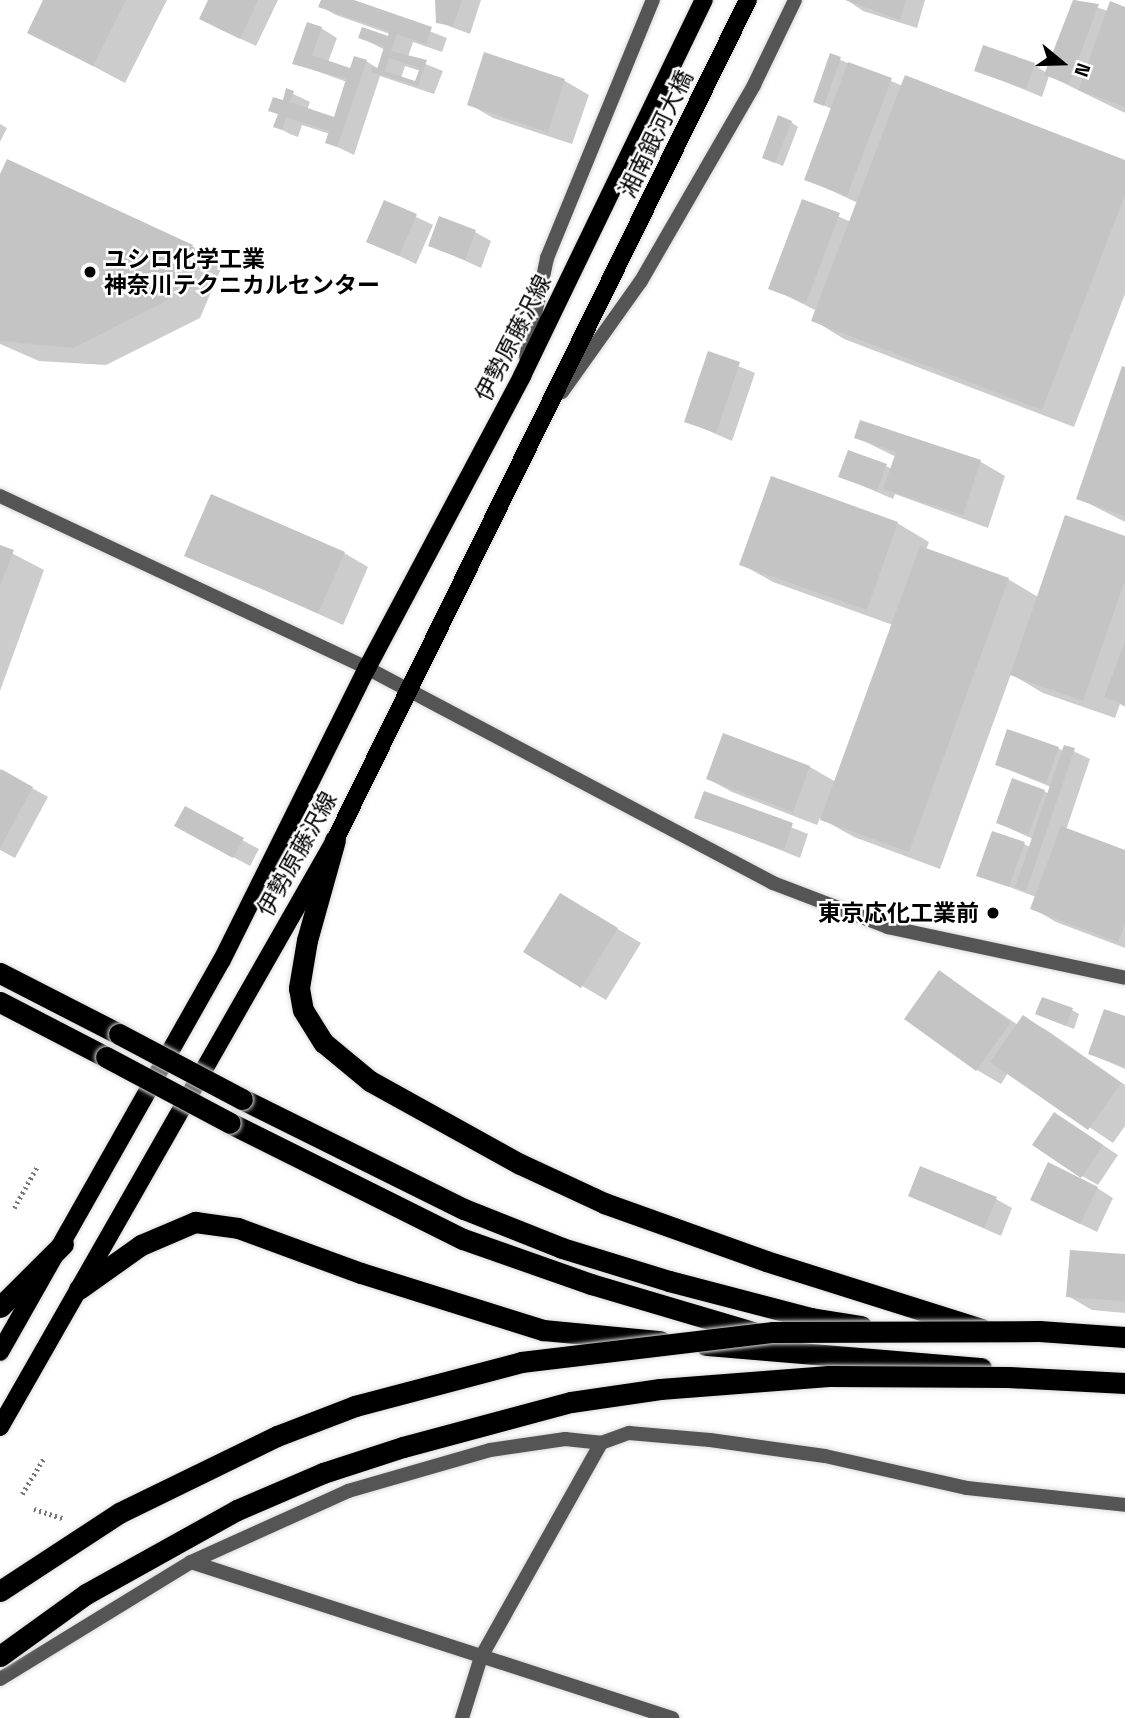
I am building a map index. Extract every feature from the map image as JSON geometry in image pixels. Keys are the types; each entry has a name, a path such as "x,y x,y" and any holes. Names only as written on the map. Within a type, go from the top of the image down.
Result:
{"highway":[{"path":"335,840 307,940 299,988 303,1010 324,1043 370,1081 520,1164 604,1203 766,1261 982,1329"},
{"path":"0,973 451,1204 562,1248 811,1318 886,1329 982,1329 1125,1337"},
{"path":"0,1002 230,1123 463,1239 591,1284 842,1358"},
{"path":"79,1289 141,1245 195,1222 238,1228 361,1273 542,1330 1125,1381"},
{"path":"0,1307 63,1244"},
{"path":"0,1591 119,1513 277,1436 355,1406 521,1362 773,1332 1039,1331 1125,1337"},
{"path":"0,1656 86,1594 237,1510 323,1473 403,1447 572,1402 660,1389 829,1376 1125,1381"}],"main road":[{"name":"湘南銀河大橋","path":"573,271 704,0"},
{"name":"湘南銀河大橋","path":"608,289 748,0"},
{"name":"伊勢原藤沢線","path":"0,1352 222,961 367,668 522,376 573,271"},
{"name":"伊勢原藤沢線","path":"0,1427 335,840 608,289"}],"street":[{"path":"522,376 547,258 653,0"},
{"path":"550,408 641,281 754,85 795,0"},
{"path":"0,496 409,689 773,883 888,927 1125,978"},
{"path":"0,1679 191,1562 348,1491 490,1450 565,1440 601,1443 629,1433 710,1440 825,1456 967,1488 1125,1505"},
{"path":"463,1718 481,1657 601,1443"},
{"path":"191,1562 672,1718"}],"path":[{"path":"14,1208 38,1165"},
{"path":"22,1494 44,1458"}],"building":[{"path":"43,0 126,0 93,66 27,33"},
{"path":"208,0 258,0 240,39 199,19"},
{"path":"321,0 354,0 432,27 426,44 397,34 391,51 427,60 418,86 371,72 372,67 377,69 384,47 358,38 362,27 388,36 389,31 318,7","holes":["389,58 420,68 415,81 385,71"]},
{"path":"435,0 462,0 453,26 436,23"},
{"path":"845,0 906,0 900,20"},
{"path":"1073,0 1099,4 1069,84 1044,75"},
{"path":"1110,1 1125,7 1125,107 1078,90"},
{"path":"307,22 322,27 312,55 350,68 354,56 367,60 337,147 325,143 329,131 286,117 282,130 273,127 278,114 268,111 273,97 283,100 286,88 294,91 290,102 334,117 346,79 292,64"},
{"path":"983,45 1035,63 1026,89 974,71"},
{"path":"484,52 565,79 548,132 467,105"},
{"path":"830,53 841,57 824,106 813,102"},
{"path":"848,62 892,78 847,196 804,180"},
{"path":"905,75 1125,160 1125,195 1042,410 811,321"},
{"path":"778,115 792,121 775,163 762,158"},
{"name":"ユシロ化学工業 神奈川テクニカルセンター","path":"7,159 193,245 168,300 73,348 0,341 0,174"},
{"path":"802,199 840,213 806,303 768,289"},
{"path":"384,200 417,214 399,256 366,242"},
{"path":"439,216 476,230 465,260 428,246"},
{"path":"708,351 740,362 716,433 684,422"},
{"path":"1122,366 1125,367 1125,516 1076,499"},
{"path":"860,420 981,460 963,515 883,489 896,452 854,438"},
{"path":"848,450 887,464 877,491 838,477"},
{"path":"771,476 898,522 867,610 739,565"},
{"path":"211,494 345,552 318,613 184,556"},
{"path":"1065,515 1125,536 1125,580 1083,701 1010,675"},
{"path":"0,545 14,550 0,586"},
{"path":"920,546 1009,578 909,852 820,820"},
{"path":"1125,642 1125,705 1104,697"},
{"path":"1007,729 1059,747 1046,783 995,765"},
{"path":"723,733 810,766 793,812 706,779"},
{"path":"1064,745 1075,748 1026,891 1015,887"},
{"path":"1,769 33,787 0,848 0,771"},
{"path":"1012,778 1045,790 1028,835 996,823"},
{"path":"704,791 793,823 784,850 694,818"},
{"path":"185,806 244,838 233,858 174,826"},
{"path":"1061,826 1125,850 1125,924 1118,942 1030,909"},
{"path":"992,831 1025,842 1009,887 976,876"},
{"path":"560,893 618,928 581,988 523,952"},
{"path":"939,970 1011,1022 976,1071 904,1019"},
{"path":"1042,997 1073,1008 1066,1026 1035,1014"},
{"path":"1104,1009 1125,1016 1125,1067 1088,1054"},
{"path":"1023,1015 1121,1083 1088,1130 990,1062"},
{"path":"1054,1112 1103,1145 1081,1178 1032,1145"},
{"path":"1048,1162 1098,1187 1080,1224 1030,1200"},
{"path":"920,1166 997,1197 984,1228 908,1196"},
{"path":"1070,1250 1125,1254 1125,1301 1066,1297"}],"place":[{"name":"ユシロ化学工業 神奈川テクニカルセンター","path":"90,272"},
{"name":"東京応化工業前","path":"993,913"}]}
